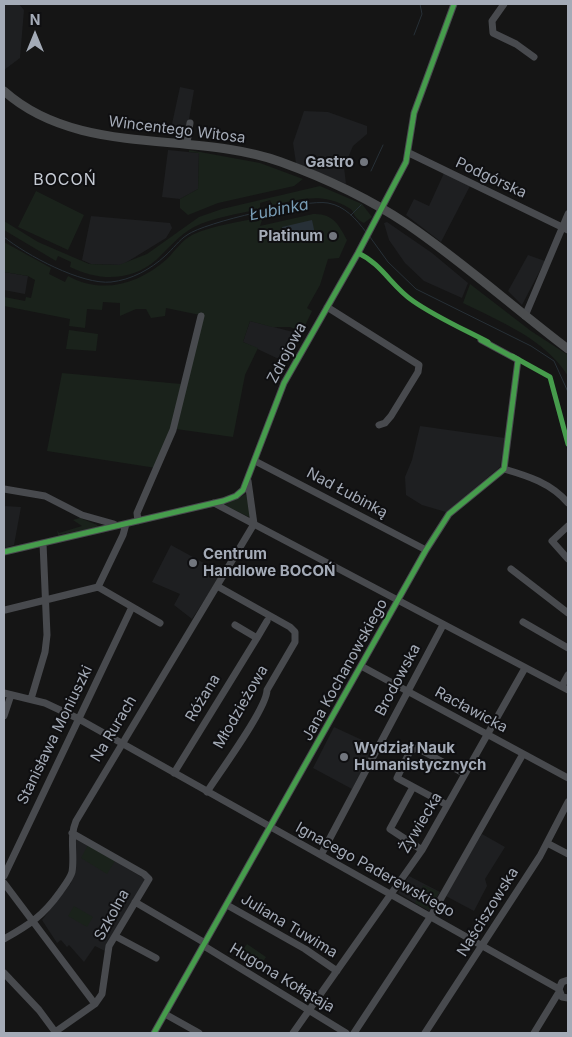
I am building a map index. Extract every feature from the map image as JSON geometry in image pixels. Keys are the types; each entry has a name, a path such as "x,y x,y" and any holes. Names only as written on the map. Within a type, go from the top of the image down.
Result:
{"main road":[{"name":"Wincentego Witosa","path":"4,91 38,114 80,130 243,151 279,162 357,195 408,225 568,349"}],"street":[{"name":"Zdrojowa","path":"4,552 214,503 236,496 248,480 284,383 382,209 409,153 414,113 454,4"},
{"path":"504,4 492,21 494,33 516,44 534,57"},
{"path":"187,143 190,124"},
{"name":"Podgórska","path":"409,153 565,228"},
{"path":"525,316 565,228 568,214"},
{"path":"327,306 419,365 418,372 391,416 385,423 379,424"},
{"path":"138,521 137,513 173,430 201,316"},
{"path":"481,340 518,360 504,468 524,474 549,486 568,503"},
{"name":"Nad Łubinką","path":"255,461 426,550"},
{"name":"Jana Kochanowskiego","path":"154,1033 426,550 449,514 504,468"},
{"path":"248,480 254,524"},
{"path":"4,489 45,496 96,520 126,524 123,535 98,587"},
{"path":"214,503 565,688 568,675"},
{"name":"Na Rurach","path":"4,939 46,912 71,873 72,833 76,821 254,524"},
{"path":"568,526 552,540 568,559"},
{"path":"31,699 48,635 43,543"},
{"path":"512,569 568,612"},
{"name":"Młodzieżowa","path":"207,792 257,714 267,696 267,690 295,642 295,635 290,627 217,586"},
{"path":"5,610 98,587 160,623"},
{"name":"Stanisława Moniuszki","path":"4,876 132,607"},
{"name":"Różana","path":"174,773 267,621"},
{"path":"523,622 568,648"},
{"path":"235,625 257,638"},
{"name":"Brodowska","path":"321,855 443,625"},
{"name":"Racławicka","path":"361,666 568,778"},
{"name":"Żywiecka","path":"293,1033 422,850 525,668"},
{"path":"4,716 8,694"},
{"name":"Ignacego Paderewskiego","path":"8,694 31,699 78,718 545,981 564,987"},
{"path":"447,806 397,776 410,752 415,748 465,774"},
{"path":"354,1033 431,916 524,754"},
{"path":"413,787 390,829 422,850"},
{"name":"Naściszowska","path":"425,1033 483,946 547,842 568,802"},
{"name":"Szkolna","path":"72,833 145,875 148,881 108,950 104,988 95,1004"},
{"path":"547,842 568,854"},
{"path":"4,882 95,1004 56,1032 39,1010 4,973"},
{"name":"Hugona Kołłątaja","path":"135,902 346,1033"},
{"name":"Juliana Tuwima","path":"227,905 305,948 337,971"},
{"path":"115,936 156,958"},
{"path":"534,1033 564,987"},
{"path":"165,1014 198,1033"}],"shaded area":[{"path":"4,4 19,4 24,10 20,58 4,70"},
{"path":"180,87 194,90 186,137 170,133"},
{"path":"304,111 328,112 367,126 367,134 353,146 344,167 346,184 296,163 293,143"},
{"path":"168,150 199,153 198,189 180,199 162,197"},
{"path":"189,150 260,163 303,179 294,186 218,203 188,215 180,208 180,199 198,189 199,153 189,152"},
{"path":"444,173 470,186 441,242 406,215 414,199 429,206"},
{"path":"320,186 362,204 372,217 364,223 357,219 351,209 340,203 321,198 272,205 270,200 260,203 260,209 218,218 194,227 179,238 156,260 146,267 125,276 103,277 81,272 70,267 71,262 58,256 56,261 4,230 4,221 38,242 89,264 119,265 147,254 199,217 222,209"},
{"path":"36,191 84,215 68,250 18,227"},
{"path":"313,214 326,216 334,221 347,240 339,258 328,259 320,285 307,308 312,311 302,332 290,327 272,327 250,321 243,342 258,348 245,375 233,437 176,429 200,315 166,308 165,316 151,318 146,309 136,309 120,316 120,303 103,302 102,310 87,309 85,328 69,326 70,319 4,306 4,297 25,301 26,297 31,298 35,280 28,276 4,272 4,242 51,268 49,274 65,282 68,276 81,282 107,286 120,284 144,275 167,259 185,240 200,232 218,226 263,217 260,226"},
{"path":"91,216 170,223 172,228 166,238 122,265 91,264 82,260"},
{"path":"312,220 315,234 285,241 282,227"},
{"path":"387,222 432,253 468,283 462,298 424,281 405,263 389,240 384,223"},
{"path":"528,255 545,261 522,305 508,291"},
{"path":"4,272 28,276 25,294 4,290"},
{"path":"470,284 531,331 568,355 568,376 558,363 535,342 507,325 463,303"},
{"path":"250,321 297,333 285,362 243,342"},
{"path":"69,330 98,334 96,351 66,349"},
{"path":"62,373 181,384 171,430 156,468 47,451"},
{"path":"420,426 505,438 500,467 446,512 422,505 406,495 405,477 412,460"},
{"path":"246,494 251,515 249,517 224,505"},
{"path":"4,506 21,507 14,545 4,548"},
{"path":"80,518 98,527 58,535 57,530 59,533 82,526 73,520"},
{"path":"171,545 222,573 192,619 174,605 180,594 152,582"},
{"name":"Wydział Nauk Humanistycznych","path":"334,727 375,746 352,789 313,768"},
{"path":"482,834 505,847 485,879 487,886 474,911 444,895"},
{"path":"75,837 145,879 105,951 95,946 84,962 69,945 67,947 61,940 57,943 42,920 71,883"},
{"path":"88,845 115,861 107,874 81,858"},
{"path":"409,876 440,892 429,911 398,893"},
{"path":"423,885 439,892 429,910 415,903"},
{"path":"74,906 93,917 87,927 68,916"},
{"path":"247,944 266,957 258,970 238,957"}],"waterway":[{"path":"414,35 422,14 420,4"},
{"path":"371,171 383,145"},
{"name":"Łubinka","path":"4,237 40,260 70,274 99,282 111,282 126,279 147,269 165,256 184,237 197,230 234,218 278,208 299,204 328,203 340,207 350,214 366,232"},
{"path":"351,215 361,205"},
{"name":"Łubinka","path":"370,237 388,262 416,289 531,346 554,361 568,392"}],"cycle path":[{"path":"4,552 223,501 236,496 243,490 284,383 358,253 406,162 414,113 454,4"},
{"path":"358,253 374,263 413,301 440,318 488,342"},
{"path":"154,1033 426,550 449,514 504,469 518,360 481,340"},
{"path":"512,356 550,377 568,444"}],"place":[{"name":"Gastro","path":"364,162"},
{"name":"Platinum","path":"333,236"},
{"name":"Centrum Handlowe BOCOŃ","path":"193,563"},
{"name":"Wydział Nauk Humanistycznych","path":"344,757"}],"district":[{"name":"BOCOŃ","path":"65,180"}]}
